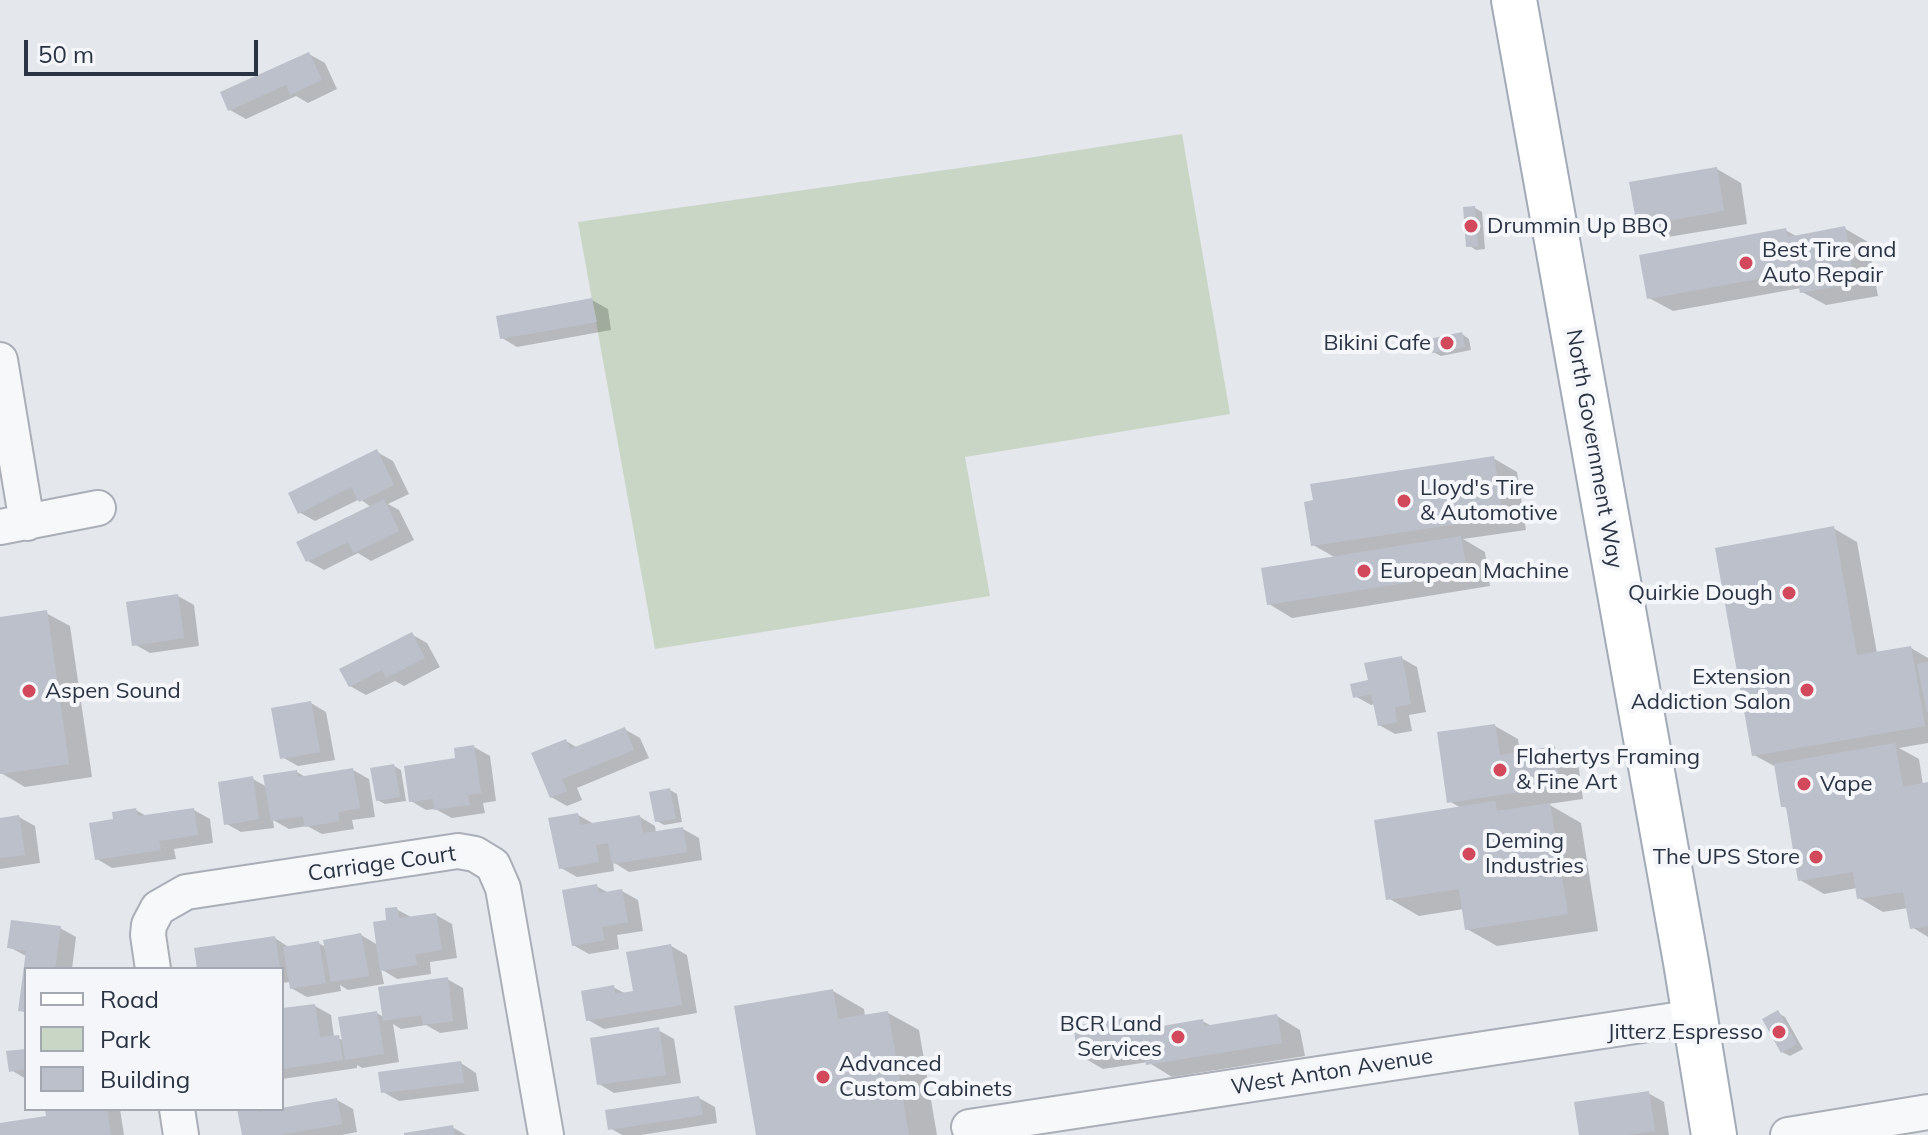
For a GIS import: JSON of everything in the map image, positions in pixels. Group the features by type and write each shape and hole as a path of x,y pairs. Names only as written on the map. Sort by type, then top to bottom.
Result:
{"main road":[{"name":"North Government Way","path":"1514,0 1714,1135"}],"street":[{"path":"0,360 13,525 98,508"},
{"name":"Carriage Court","path":"153,967 149,925 158,908 186,892 458,851 475,854 493,865 503,888 546,1135"},
{"name":"West Anton Avenue","path":"969,1127 1695,1017"},
{"path":"177,1111 181,1135"},
{"path":"1788,1135 1928,1112"}],"green space":[{"path":"1182,134 1230,414 965,457 990,596 655,649 578,222"}],"building":[{"path":"309,52 322,80 290,95 286,85 228,111 220,92"},
{"path":"1717,167 1724,211 1637,226 1629,182"},
{"name":"Drummin Up BBQ","path":"1475,206 1478,246 1466,247 1463,207"},
{"name":"Best Tire and Auto Repair","path":"1845,226 1855,283 1800,293 1796,272 1647,299 1639,255 1786,228 1788,237"},
{"path":"592,298 597,322 500,339 496,316"},
{"name":"Bikini Cafe","path":"1462,332 1465,347 1432,353 1429,339"},
{"path":"377,449 394,485 359,502 351,487 298,514 288,493"},
{"name":"Lloyd's Tire & Automotive","path":"1494,456 1503,517 1311,546 1304,502 1313,500 1310,484"},
{"path":"384,499 399,531 354,553 348,542 306,562 296,542"},
{"path":"1834,526 1857,655 1911,646 1925,726 1752,756 1715,548"},
{"name":"European Machine","path":"1461,536 1467,573 1267,605 1261,568"},
{"path":"178,594 184,638 132,646 126,602"},
{"name":"Aspen Sound","path":"47,610 69,764 0,774 0,617"},
{"path":"412,632 425,658 386,678 382,670 349,687 339,669"},
{"path":"1402,656 1411,704 1395,707 1397,722 1378,726 1371,694 1353,698 1350,684 1368,680 1364,663"},
{"path":"1928,662 1928,712 1927,712 1917,664"},
{"path":"311,701 320,752 280,759 271,708"},
{"name":"Flahertys Framing & Fine Art","path":"1495,724 1500,755 1555,746 1560,786 1447,803 1437,732"},
{"path":"625,727 634,750 562,779 567,791 550,798 531,753 566,739 570,749"},
{"path":"1895,743 1903,787 1928,782 1928,926 1910,929 1903,892 1857,899 1853,872 1798,881 1786,807 1781,807 1774,764"},
{"path":"474,745 481,793 468,795 470,805 434,810 433,799 409,802 404,766 455,758 454,748"},
{"path":"394,764 400,797 376,801 370,768"},
{"path":"353,768 360,808 338,812 339,821 305,827 303,816 271,821 263,775 297,770 298,777"},
{"path":"253,776 259,819 224,825 218,782"},
{"path":"670,788 676,819 655,822 649,792"},
{"name":"Deming Industries","path":"1495,801 1497,811 1550,803 1568,914 1465,930 1459,889 1386,900 1374,820"},
{"path":"136,808 138,816 194,808 198,835 159,841 161,850 95,860 89,823 113,819 112,812"},
{"path":"578,813 580,825 640,815 643,833 683,827 687,852 612,864 608,843 596,845 599,862 559,869 548,818"},
{"path":"19,815 25,855 0,858 0,818"},
{"path":"597,884 599,893 622,889 628,922 602,927 605,940 572,946 562,890"},
{"path":"397,907 399,918 436,913 442,950 415,954 417,965 380,971 373,922 386,920 385,908"},
{"path":"11,920 61,926 55,967 24,967 24,1012 18,1011 26,951 7,948"},
{"path":"361,933 369,976 331,982 323,940"},
{"path":"275,936 280,967 197,967 194,948"},
{"path":"319,941 326,983 290,989 283,947"},
{"path":"671,944 682,1005 586,1021 581,991 614,985 615,994 633,991 626,952"},
{"path":"448,977 453,1021 423,1025 421,1015 383,1021 378,987"},
{"name":"Advanced Custom Cabinets","path":"833,989 838,1019 888,1011 909,1135 756,1135 734,1006"},
{"path":"315,1004 320,1037 339,1035 343,1060 284,1069 284,1008"},
{"name":"Jitterz Espresso","path":"1778,1010 1797,1044 1781,1053 1762,1019"},
{"path":"377,1011 384,1054 345,1060 338,1017"},
{"name":"BCR Land Services","path":"1277,1014 1282,1043 1146,1065 1143,1046 1078,1056 1073,1026 1131,1017 1133,1031 1203,1019 1204,1026"},
{"path":"659,1027 666,1075 597,1085 590,1038"},
{"path":"24,1049 24,1069 9,1072 6,1051"},
{"path":"461,1061 464,1083 381,1093 378,1072"},
{"path":"1649,1091 1655,1131 1626,1135 1579,1135 1574,1102"},
{"path":"699,1096 703,1115 608,1130 605,1110"},
{"path":"337,1098 342,1124 280,1135 242,1135 237,1111 284,1111 284,1108"},
{"path":"45,1111 107,1111 111,1135 0,1135 0,1123 46,1116"},
{"path":"453,1125 455,1135 404,1135 404,1133"}],"place":[{"name":"Drummin Up BBQ","path":"1471,226"},
{"name":"Best Tire and Auto Repair","path":"1746,263"},
{"name":"Bikini Cafe","path":"1447,343"},
{"name":"Lloyd's Tire & Automotive","path":"1404,501"},
{"name":"European Machine","path":"1364,571"},
{"name":"Quirkie Dough","path":"1789,593"},
{"name":"Extension Addiction Salon","path":"1807,690"},
{"name":"Aspen Sound","path":"29,691"},
{"name":"Flahertys Framing & Fine Art","path":"1500,770"},
{"name":"Vape","path":"1804,784"},
{"name":"Deming Industries","path":"1469,854"},
{"name":"The UPS Store","path":"1816,857"},
{"name":"Jitterz Espresso","path":"1779,1032"},
{"name":"BCR Land Services","path":"1178,1037"},
{"name":"Advanced Custom Cabinets","path":"823,1077"}]}
